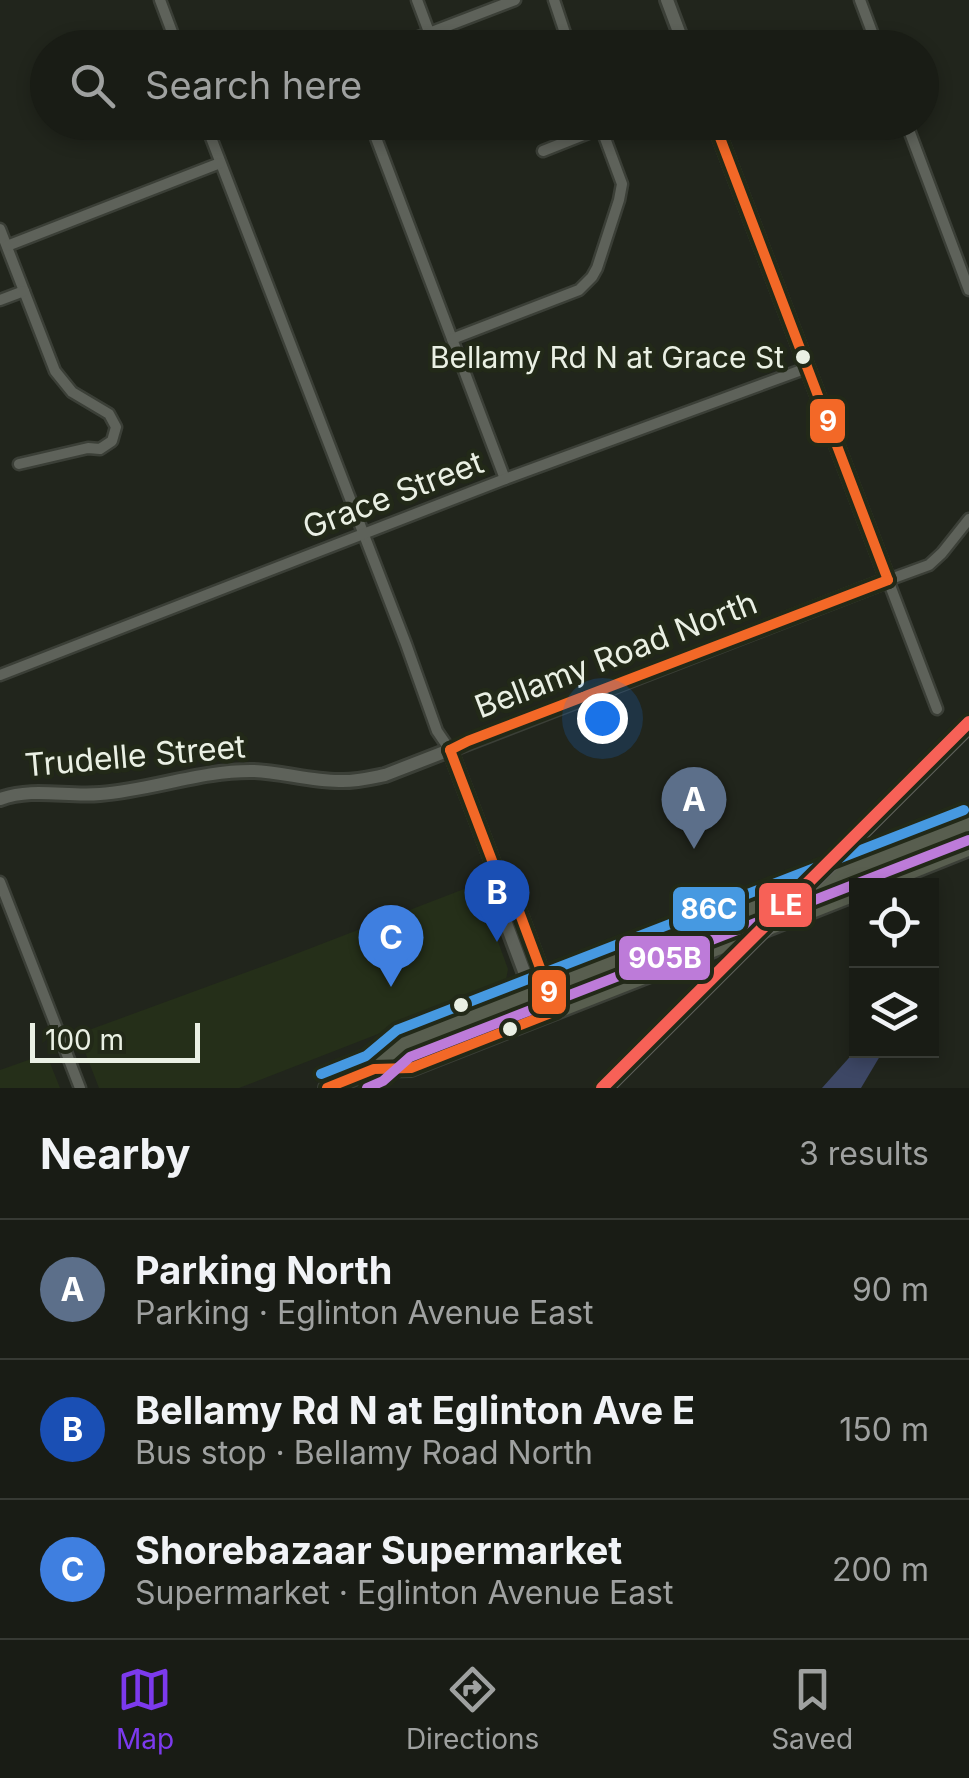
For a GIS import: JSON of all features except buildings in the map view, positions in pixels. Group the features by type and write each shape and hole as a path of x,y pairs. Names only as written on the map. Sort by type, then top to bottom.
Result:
{"main road":[{"path":"374,1070 402,1044 969,824"},
{"path":"894,878 969,848"},
{"path":"327,1088 374,1070 412,1068 849,895"}],"street":[{"path":"160,0 171,30"},
{"path":"417,0 428,30"},
{"path":"434,30 515,0"},
{"path":"554,0 564,30"},
{"path":"667,0 678,30"},
{"path":"860,0 871,30"},
{"path":"212,140 437,731 450,750"},
{"path":"377,140 505,479"},
{"path":"542,151 568,140"},
{"path":"452,339 580,290 592,277 622,184 605,140"},
{"path":"721,140 937,709"},
{"path":"913,140 969,290"},
{"path":"7,246 220,163"},
{"path":"0,228 60,379 80,398 106,412 116,427 112,441 102,448 19,464"},
{"path":"0,300 24,290"},
{"name":"Grace Street","path":"0,675 505,479 807,368"},
{"path":"888,580 929,566 969,519"},
{"name":"Bellamy Road North","path":"549,1014 516,906 504,892 450,750 888,580"},
{"name":"Trudelle Street","path":"0,799 40,792 101,794 218,773 254,772 337,782 358,780 385,775 450,750"},
{"path":"0,882 80,1088"}],"shaded area":[{"path":"477,884 508,969 506,980 499,987 239,1088 99,1088 78,1034"},
{"path":"34,1058 48,1058 60,1088 0,1088 0,1070"},
{"path":"849,1058 879,1058 861,1088 822,1088"}],"railway":[{"path":"612,1088 969,732"}],"transit line":[{"name":"9","path":"721,140 888,580"},
{"name":"9","path":"450,750 888,580"},
{"name":"LE","path":"602,1088 969,722"},
{"name":"9","path":"327,1088 374,1069 411,1068 556,1011 517,906 504,892 450,750"},
{"name":"86C","path":"321,1074 366,1056 397,1030 964,810"},
{"name":"905B","path":"367,1088 383,1081 410,1057 969,840"}],"place":[{"name":"Bellamy Rd N at Grace St","path":"803,357"},
{"name":"Parking North","path":"694,849"},
{"name":"Bellamy Rd N at Eglinton Ave E","path":"497,942"},
{"name":"Shorebazaar Supermarket","path":"391,987"}]}
